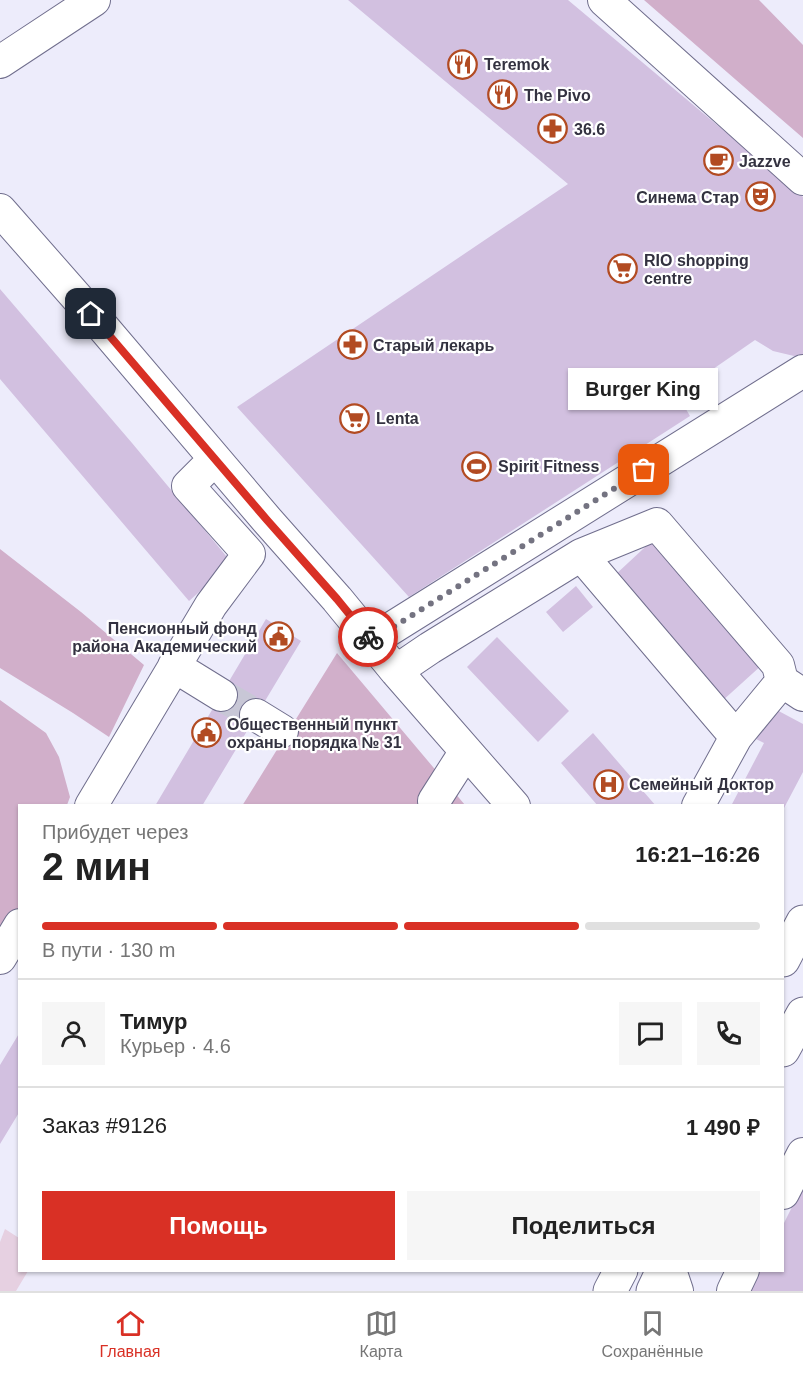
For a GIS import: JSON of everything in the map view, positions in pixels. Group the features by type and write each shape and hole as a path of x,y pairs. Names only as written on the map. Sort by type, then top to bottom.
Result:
{"main road":[{"path":"784,958 803,922"},
{"path":"784,1048 803,1014"},
{"path":"610,1291 620,1272"},
{"path":"653,1291 662,1272"}],"street":[{"path":"0,62 94,0"},
{"path":"603,0 803,179"},
{"path":"0,210 512,804"},
{"path":"371,641 803,371"},
{"path":"92,804 211,605 249,554 188,486 215,459"},
{"path":"396,671 581,555 657,524 778,665 793,688 736,737 699,804"},
{"path":"581,555 736,737"},
{"path":"174,666 221,694"},
{"path":"435,804 434,801 466,751"},
{"path":"0,958 18,928"},
{"path":"784,1191 803,1154"},
{"path":"671,1272 676,1291"},
{"path":"733,1291 742,1272"}],"shaded area":[{"path":"644,0 759,0 803,45 803,138"},
{"path":"0,549 144,665 109,737 0,668"},
{"path":"337,653 464,804 243,804"},
{"path":"0,700 46,733 59,757 70,797 67,804 18,804 18,910 0,931"},
{"path":"5,1229 18,1237 18,1272 27,1272 16,1291 0,1291 0,1242"}],"building":[{"name":"RIO shopping centre","path":"348,0 568,0 803,197 803,355 794,356 773,351 755,340 677,394 690,416 409,597 237,407 568,184"},
{"path":"0,289 232,563 189,601 0,379"},
{"path":"657,536 763,664 721,702 614,576"},
{"path":"576,586 593,607 563,632 546,612"},
{"path":"266,619 301,641 203,804 156,804"},
{"path":"497,637 569,711 538,742 467,667"},
{"path":"773,708 803,724 803,772 784,808 784,804 732,804 764,743 756,739"},
{"name":"Семейный Доктор","path":"593,733 654,804 596,804 561,763"},
{"path":"18,1035 18,1114 0,1144 0,1065"},
{"path":"803,1185 803,1291 750,1291 760,1272 784,1272 784,1223"}],"tunnel":[{"path":"221,695 256,715"}],"way so far":[{"path":"368,637 371,641 644,470"}],"place":[{"name":"Teremok","path":"463,64"},
{"name":"The Pivo","path":"503,95"},
{"name":"36.6","path":"553,129"},
{"name":"Jazzve","path":"718,161"},
{"name":"Синема Стар","path":"760,197"},
{"name":"RIO shopping centre","path":"623,269"},
{"name":"Старый лекарь","path":"352,345"},
{"name":"Lenta","path":"355,418"},
{"name":"Spirit Fitness","path":"477,466"},
{"name":"Burger King","path":"644,470"},
{"name":"Пенсионный фонд района Академический","path":"278,637"},
{"name":"Общественный пункт охраны порядка № 31","path":"206,733"},
{"name":"Семейный Доктор","path":"608,784"}],"route":[{"path":"91,314 368,637"}]}
